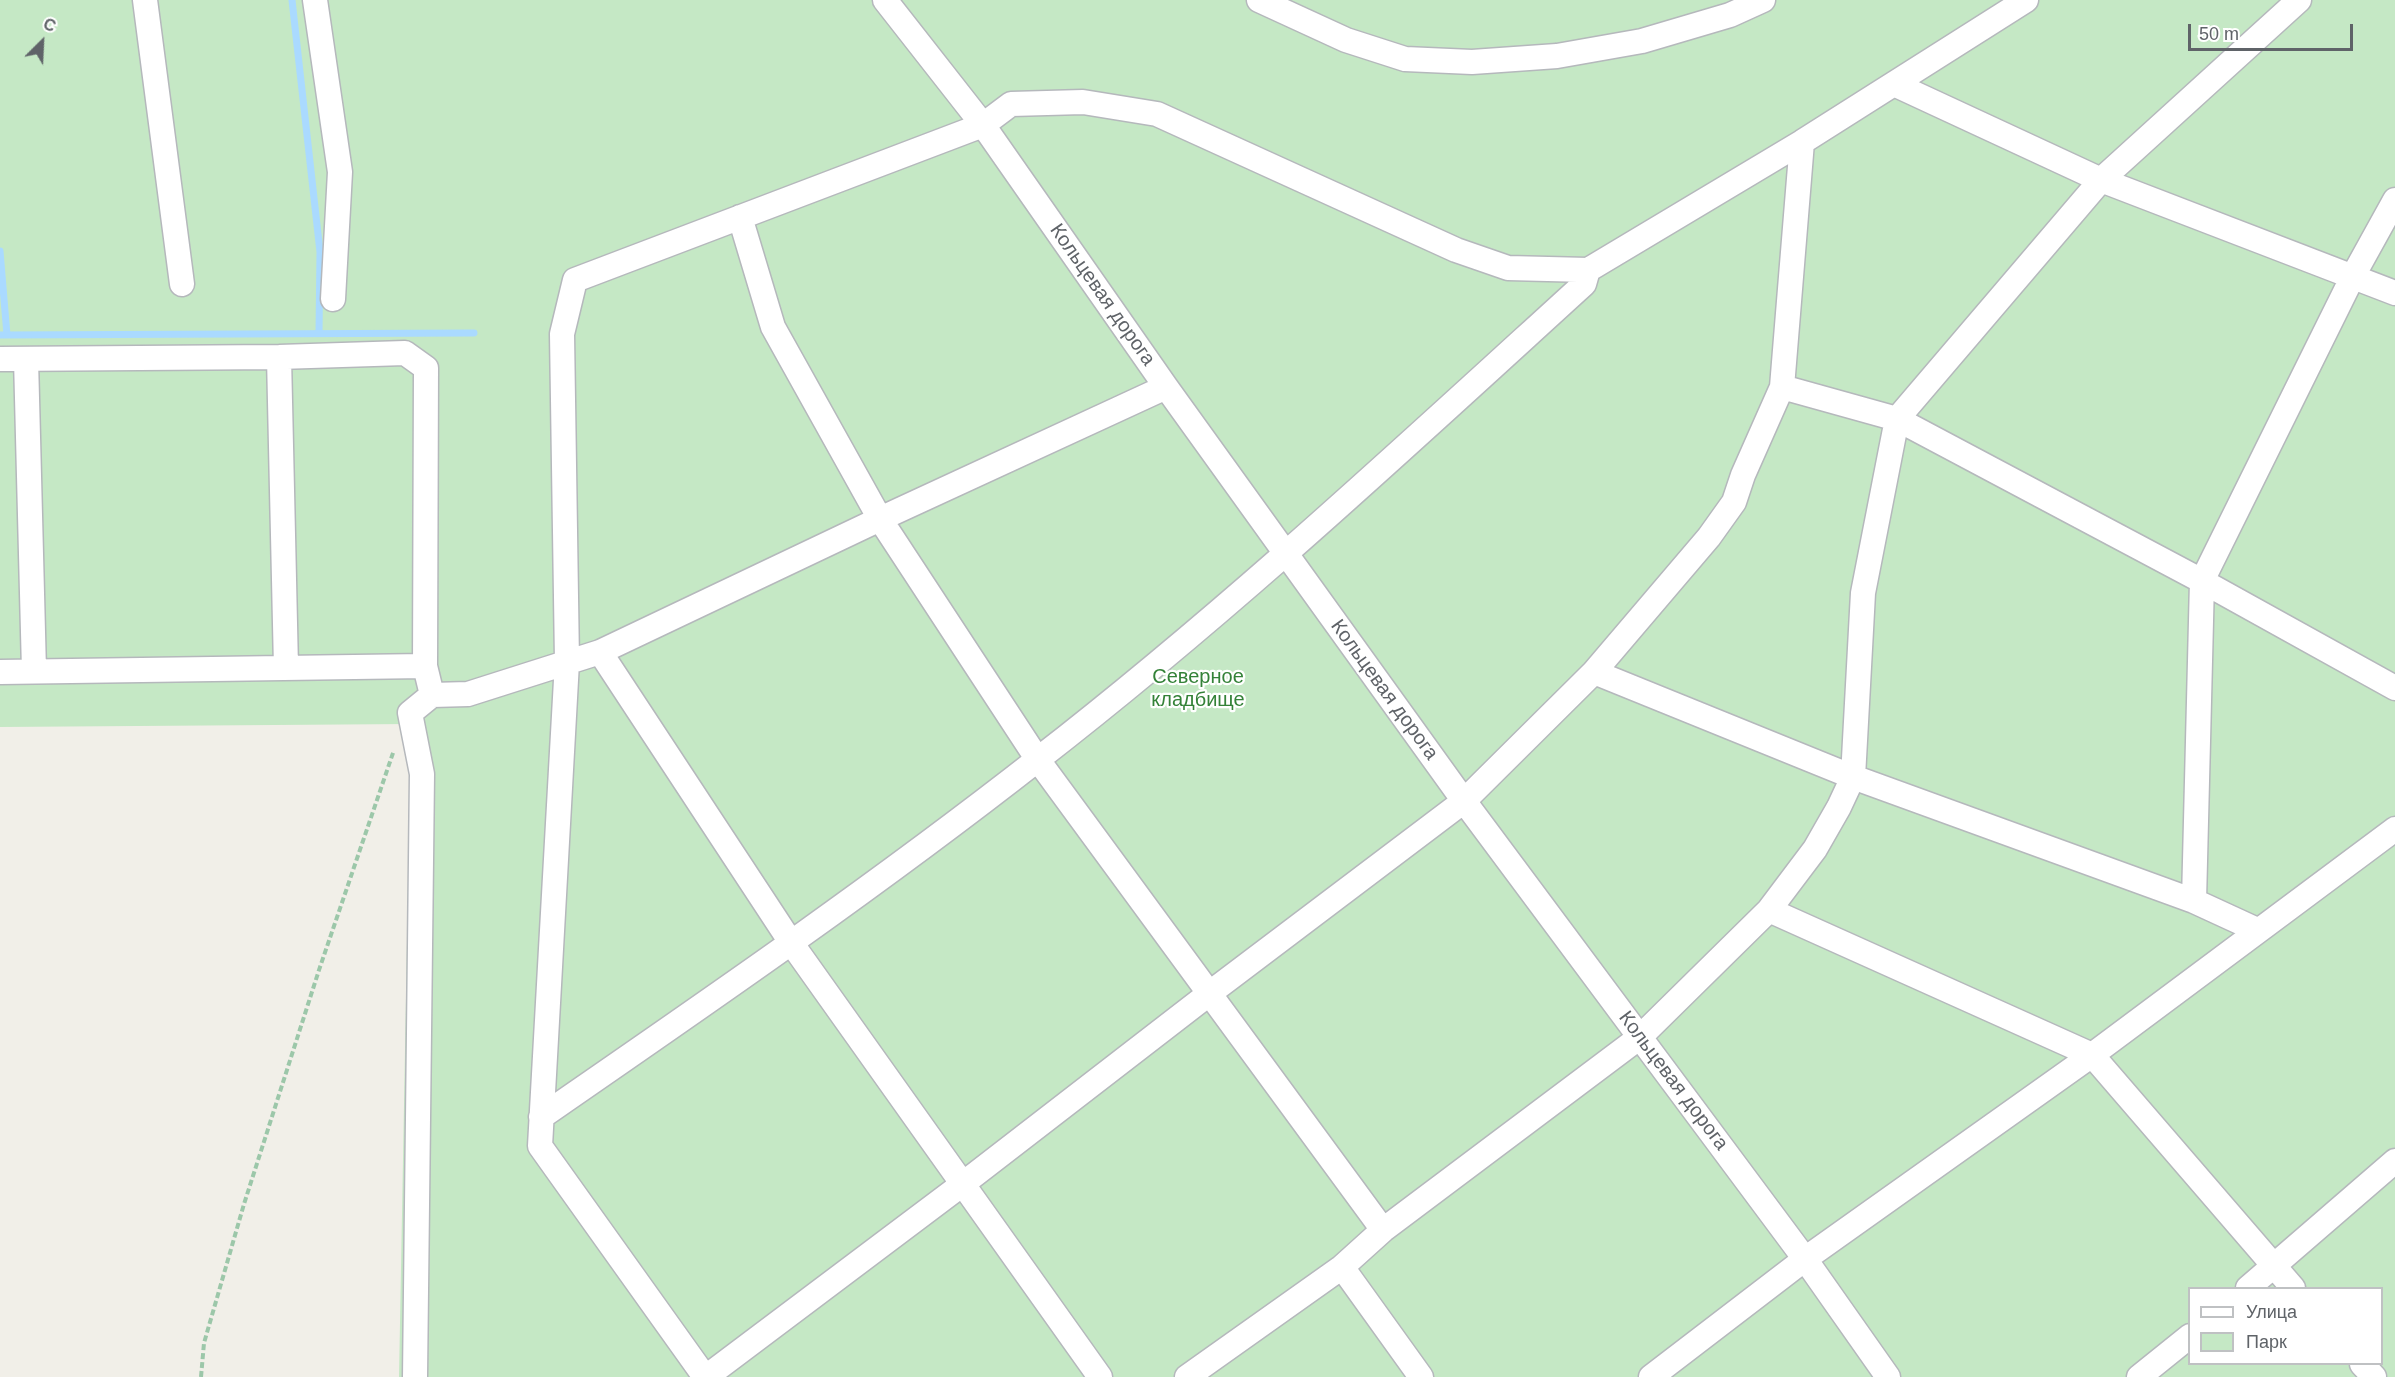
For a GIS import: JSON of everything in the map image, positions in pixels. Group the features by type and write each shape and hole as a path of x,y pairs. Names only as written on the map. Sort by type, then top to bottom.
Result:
{"lane":[{"path":"145,0 182,284"},
{"path":"315,0 340,172 333,299"},
{"name":"Кольцевая дорога","path":"885,0 983,125 1166,387 1464,801 1805,1259 1888,1377"},
{"path":"1261,0 1346,40 1405,59 1472,62 1557,56 1642,41 1730,15 1763,0"},
{"path":"1802,142 1782,387 1743,475 1734,502 1709,537 1594,672 1464,801 964,1183 705,1377 540,1146 567,662 562,334 575,280 983,125 1011,104 1083,102 1157,114 1456,250 1508,268 1588,270 1802,142 2025,0"},
{"path":"1186,1377 1342,1267 1383,1230 1640,1037 1769,910 1815,849 1853,777 1863,593 1897,418 2101,180 2299,0"},
{"path":"1894,84 2101,180 2395,293"},
{"path":"2194,901 2202,581 2353,276 2395,200"},
{"path":"740,217 772,327 880,519 1038,759 1383,1230"},
{"path":"541,1117 792,944 1038,759 1287,555 1584,284 1588,270"},
{"path":"0,359 279,357 405,353 426,368 425,666 432,695"},
{"path":"279,357 286,668"},
{"path":"26,359 34,671"},
{"path":"415,1377 422,774 410,713 432,695 468,694 600,652 1166,387"},
{"path":"1782,387 1897,418 2202,581 2395,688"},
{"path":"600,652 792,944 1100,1377"},
{"path":"0,672 425,666"},
{"path":"1594,672 1853,777 2194,901 2257,930"},
{"path":"1651,1377 1805,1259 2092,1055 2395,829"},
{"path":"1769,910 2092,1055 2292,1287"},
{"path":"2249,1287 2395,1161"},
{"path":"1342,1267 1421,1377"},
{"path":"2139,1377 2188,1338"},
{"path":"2363,1365 2374,1377"}],"path":[{"path":"201,1377 204,1344 247,1193 326,948 393,752 410,713"}],"green space":[{"name":"Северное кладбище","path":"0,0 2395,0 2395,1377 399,1377 411,724 0,727"}],"waterway":[{"path":"292,0 320,252 319,333"},
{"path":"0,251 7,335"},
{"path":"0,335 474,333"}]}
